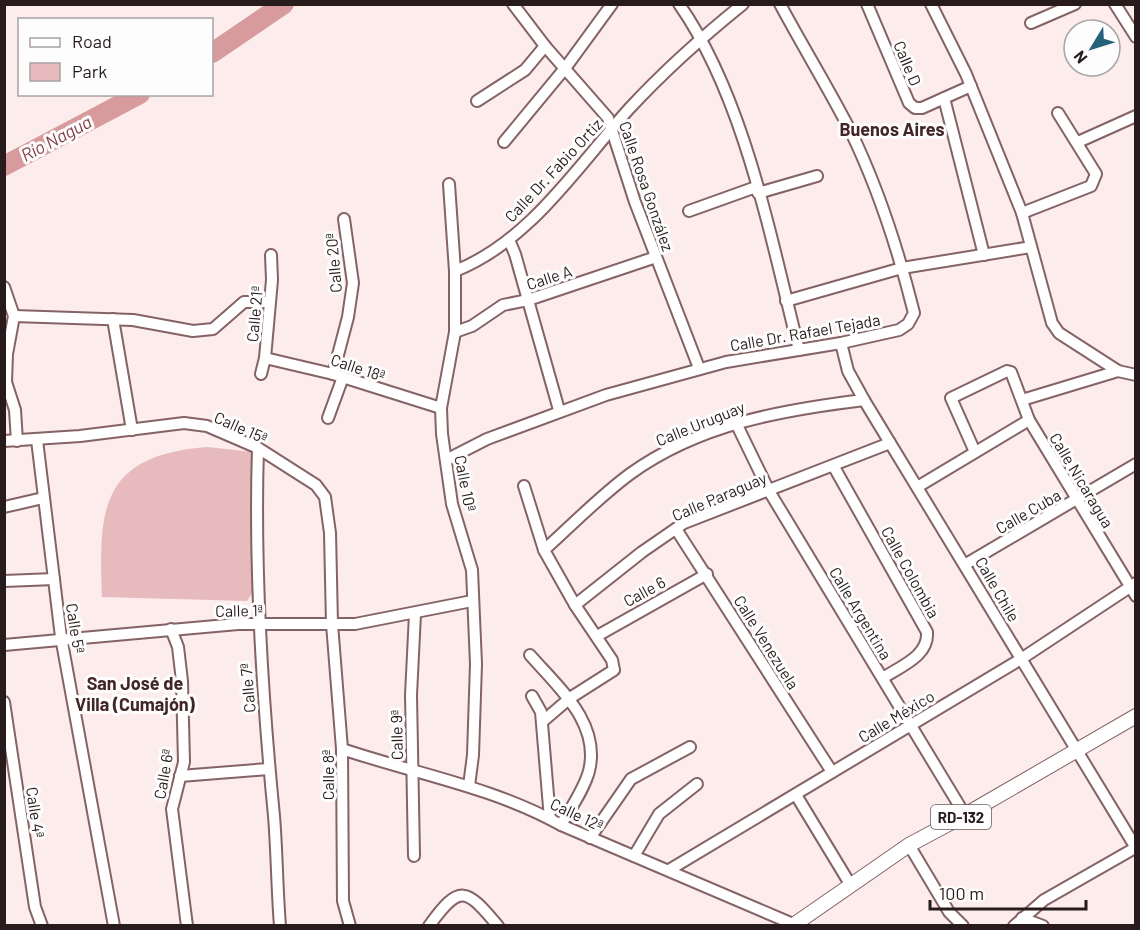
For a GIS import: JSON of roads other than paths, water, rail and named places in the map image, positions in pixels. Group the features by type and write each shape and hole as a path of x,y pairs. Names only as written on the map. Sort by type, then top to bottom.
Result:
{"main road":[{"name":"RD-132","path":"793,925 909,845 1136,716"}],"street":[{"name":"Calle Rosa González","path":"513,4 545,46 566,67 608,118 635,202 699,368"},
{"path":"504,142 566,67 612,4"},
{"path":"679,4 701,38 743,142 799,350"},
{"name":"Calle Dr. Fabio Ortiz","path":"455,271 472,264 509,240 578,170 655,82 701,38 743,4"},
{"name":"Calle Dr. Rafael Tejada","path":"446,460 487,439 559,410 699,368 841,344 899,330 908,324 914,313 902,268 852,134 780,4"},
{"name":"Calle D","path":"867,4 909,103 915,108 922,108 970,86"},
{"path":"931,4 970,86 1022,213 1052,323 1059,333 1118,371 1136,375"},
{"path":"1031,23 1075,4"},
{"path":"1115,4 1136,37"},
{"path":"477,101 525,70 545,46"},
{"path":"944,98 984,255"},
{"path":"1022,213 1091,186 1096,174 1058,112"},
{"path":"1078,142 1135,117"},
{"path":"688,211 757,190 817,176"},
{"name":"Calle 10ª","path":"449,184 455,271 455,332 441,408 452,504 471,570 476,664 473,755 469,786"},
{"name":"Calle 20ª","path":"328,418 338,376 353,283 344,219"},
{"path":"509,240 515,254 559,410"},
{"path":"786,302 902,268 1031,247"},
{"name":"Calle 21ª","path":"261,374 265,358 271,255"},
{"name":"Calle A","path":"455,332 472,326 503,305 528,300 656,256"},
{"path":"4,287 14,316 7,354 6,382 15,411 17,441"},
{"path":"14,316 133,320 193,331 213,329 244,302 269,302"},
{"path":"113,319 132,429"},
{"name":"Calle Chile","path":"841,344 848,370 864,400 919,486 1075,751 1135,848"},
{"name":"Calle 18ª","path":"265,358 338,376 441,408"},
{"name":"Calle Nicaragua","path":"975,452 951,398 1007,371 1012,374 1029,420 1076,500 1134,589"},
{"path":"1022,400 1118,371"},
{"name":"Calle Uruguay","path":"544,550 630,474 673,447 736,423 796,408 864,400"},
{"path":"919,486 1029,420"},
{"name":"Calle 15ª","path":"4,441 37,440 184,423 207,426 258,448 316,485 325,497 330,533 332,624"},
{"name":"Calle Argentina","path":"736,423 769,491 965,815"},
{"name":"Calle 5ª","path":"37,440 62,638 114,926"},
{"name":"Calle Paraguay","path":"575,605 642,552 676,529 890,443"},
{"name":"Calle 7ª","path":"258,448 256,513 259,625 280,926"},
{"name":"Calle Cuba","path":"966,564 1136,464"},
{"name":"Calle Colombia","path":"834,467 927,632 928,643 923,651 883,678"},
{"path":"524,486 544,550 575,605 612,660 614,670 570,699 542,722"},
{"path":"4,507 43,498"},
{"name":"Calle Venezuela","path":"676,529 832,772"},
{"name":"Calle 6","path":"597,636 707,574"},
{"path":"4,581 54,579"},
{"name":"Calle México","path":"669,870 1134,589"},
{"name":"Calle 1ª","path":"4,645 171,629 355,624 472,602"},
{"name":"Calle 9ª","path":"414,856 411,695 415,614"},
{"name":"Calle 8ª","path":"332,624 342,749 343,901 350,926"},
{"name":"Calle 6ª","path":"171,629 178,647 182,681 184,762 172,809 187,926"},
{"path":"530,655 570,699 583,721 591,749 589,772 561,825"},
{"path":"531,696 541,712 550,819"},
{"name":"Calle 4ª","path":"4,702 35,906 42,926"},
{"path":"590,838 632,778 690,747"},
{"name":"Calle 12ª","path":"342,749 469,786 793,925"},
{"path":"180,776 268,769"},
{"path":"634,856 659,814 696,784"},
{"path":"796,795 850,884"},
{"path":"909,845 949,912 963,926"},
{"path":"1018,922 1044,900 1135,848"},
{"path":"429,926 448,902 455,896 465,894 476,899 498,926"},
{"path":"1018,922 1043,926"}],"waterway":[{"name":"Río Nagua","path":"213,52 284,4"},
{"name":"Río Nagua","path":"4,166 136,96"}],"district":[{"name":"Buenos Aires","path":"892,129"},
{"name":"San José de Villa (Cumajón)","path":"135,693"}]}
